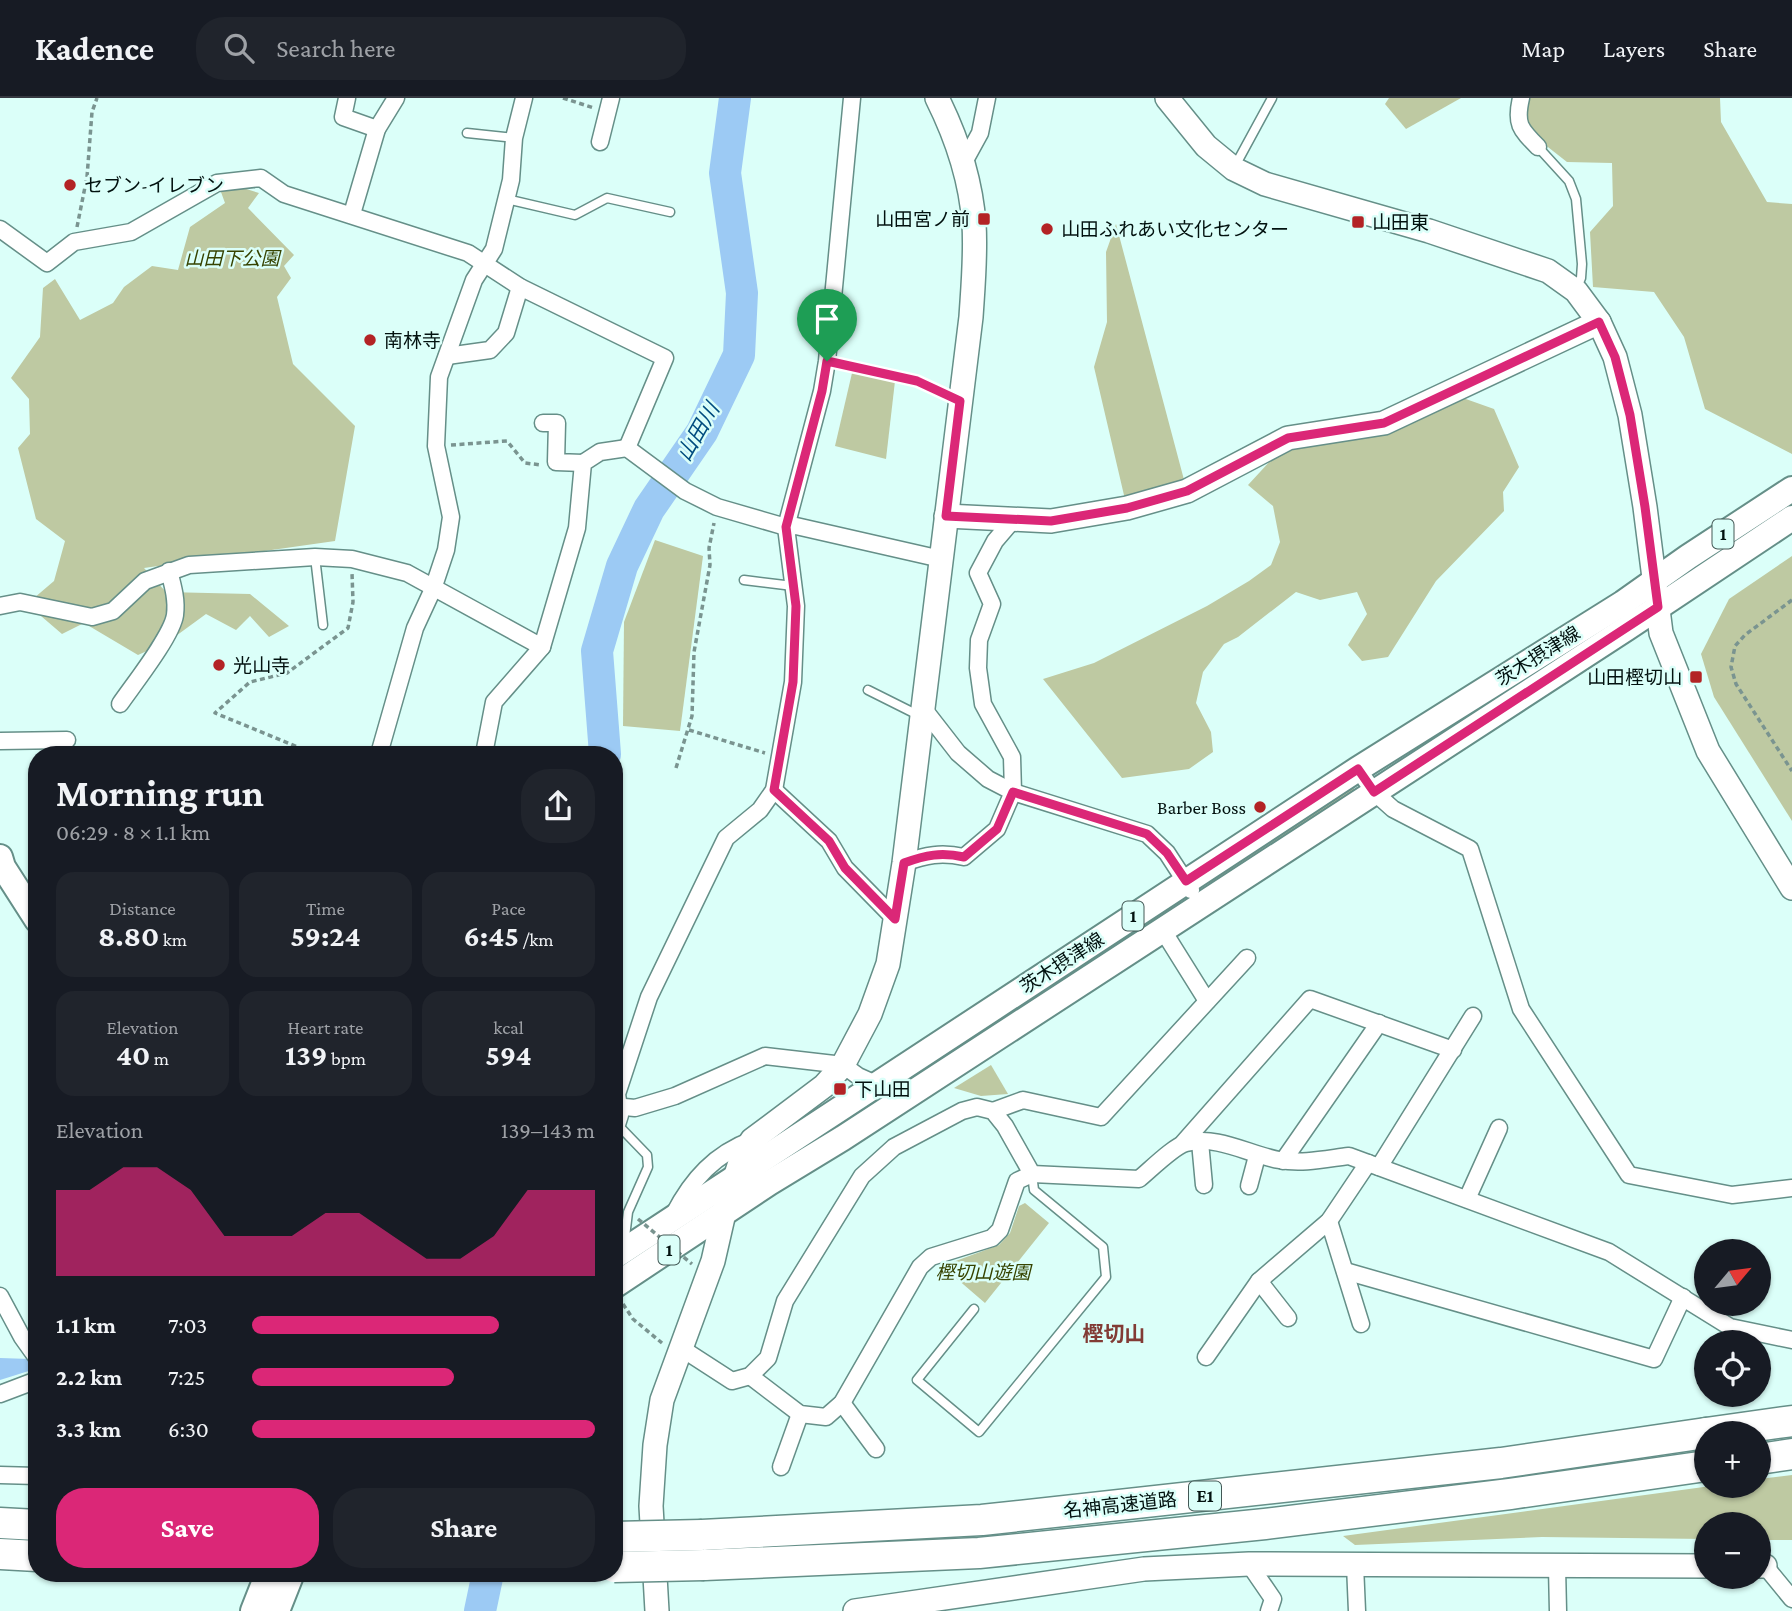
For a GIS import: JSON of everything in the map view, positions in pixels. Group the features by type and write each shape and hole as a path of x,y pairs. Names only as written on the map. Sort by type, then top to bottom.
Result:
{"highway":[{"name":"名神高速道路","path":"1771,1424 1792,1421"},
{"name":"名神高速道路","path":"623,1537 982,1520 1501,1464 1694,1435"},
{"path":"1771,1457 1792,1454"},
{"name":"名神高速道路","path":"623,1567 979,1553 1265,1524 1510,1494 1694,1468"},
{"path":"0,1523 28,1525"},
{"path":"0,1554 28,1556"}],"main road":[{"name":"茨木摂津線","path":"623,1245 734,1179 1358,769 1623,603 1792,489"},
{"name":"茨木摂津線","path":"623,1289 724,1213 1792,518"},
{"path":"1,865 28,906"},
{"path":"253,1611 264,1582"},
{"path":"277,1611 288,1582"}],"street":[{"path":"347,98 343,117 377,128"},
{"path":"352,214 377,128 396,98"},
{"path":"381,746 415,628 433,589 446,550 451,517 436,446 439,377 474,280 495,249 511,180 514,138 524,98"},
{"path":"623,1076 649,997 726,838 760,810 774,790 793,682 796,606 786,527 822,391 827,361 852,98"},
{"path":"671,1219 685,1192 716,1159 730,1149 752,1140 824,1086 843,1065 870,1014 888,964 904,863 971,317 974,267 974,222 963,164 937,98"},
{"path":"963,164 980,133 987,98"},
{"path":"1167,98 1206,146 1234,169 1265,184 1429,231 1548,271 1576,291 1599,322 1615,357 1630,415 1661,633 1707,751 1792,888"},
{"path":"1521,98 1517,116 1524,133 1538,147"},
{"path":"600,142 610,105"},
{"path":"0,229 47,263 74,242 131,232 217,183 261,178 284,194 468,253 520,287 665,358 627,448"},
{"path":"447,356 490,350 506,333 520,287"},
{"path":"946,516 1051,521 1127,508 1187,491 1288,438 1384,423 1599,322"},
{"path":"543,423 557,423 556,462 583,463 600,452 627,448 685,491 717,507 786,527 796,526 940,559"},
{"path":"486,746 494,702 542,647 577,528 583,463"},
{"path":"904,863 926,855 945,853 964,857 997,829 1013,792 1012,757 982,704 978,668 979,640 992,604 978,573 995,541 1013,520"},
{"path":"0,606 20,602 92,617 113,611 145,582 189,565 316,557 352,559 407,573 542,647"},
{"path":"120,704 175,618 176,597 169,572"},
{"path":"922,712 958,753 988,779 1013,792 1147,834 1167,853 1200,904"},
{"path":"0,741 67,740"},
{"path":"1358,769 1374,792 1393,809 1470,849 1521,1009 1629,1175 1732,1195 1792,1188"},
{"path":"774,790 829,841 845,868 895,919"},
{"path":"1162,929 1207,1001"},
{"path":"676,1349 732,1381 750,1376 768,1358 785,1301 862,1176 894,1147 962,1111 977,1107 993,1111 1023,1100 1101,1117 1247,958"},
{"path":"750,1376 800,1414 826,1417 842,1403 920,1267 931,1257 992,1238 1000,1230 1017,1181 1032,1174 1139,1179 1192,1142 1310,999 1453,1050"},
{"path":"1206,1357 1259,1282 1329,1221 1374,1165 1453,1050 1473,1016"},
{"path":"1283,1161 1379,1023"},
{"path":"623,1107 635,1108 675,1096 765,1056 843,1065 858,1076 878,1085"},
{"path":"993,1111 1005,1126 1032,1174"},
{"path":"1467,1199 1499,1128"},
{"path":"657,1611 651,1507 655,1445 662,1400 676,1349 713,1261 734,1179 742,1156 752,1140"},
{"path":"1192,1142 1217,1140 1257,1156 1303,1163 1349,1156 1609,1252 1730,1326 1792,1340"},
{"path":"1192,1142 1204,1185"},
{"path":"1249,1186 1257,1156"},
{"path":"1329,1221 1361,1324"},
{"path":"1345,1271 1654,1359 1683,1297"},
{"path":"1259,1282 1288,1318"},
{"path":"0,1296 28,1346"},
{"path":"0,1395 28,1384"},
{"path":"842,1403 876,1449"},
{"path":"781,1467 800,1414"},
{"path":"0,1475 28,1476"},
{"path":"1249,1564 1273,1599 1269,1611"},
{"path":"855,1611 1144,1569 1249,1564 1694,1566"},
{"path":"1355,1565 1357,1611"},
{"path":"1557,1567 1558,1611"},
{"path":"1771,1576 1792,1599"}],"lane":[{"path":"1234,169 1272,98"},
{"path":"467,133 514,138"},
{"path":"1538,147 1569,181 1576,199 1583,264 1576,291"},
{"path":"506,199 575,215 607,198 670,212"},
{"path":"316,557 323,625"},
{"path":"744,580 793,586"},
{"path":"868,690 922,712"},
{"path":"623,1135 647,1155 648,1167 628,1212 623,1234"},
{"path":"974,1309 916,1380 979,1432 1106,1277 1103,1247 1034,1190 1032,1174"}],"path":[{"path":"74,242 87,177 92,112 97,98"},
{"path":"563,98 610,105"},
{"path":"827,361 917,381 960,401"},
{"path":"436,446 507,441 525,463 550,466 556,462"},
{"path":"676,768 692,716 694,652 710,565 709,548 717,507"},
{"path":"295,746 215,713 250,682 287,673 348,628 353,602 352,559"},
{"path":"1792,600 1745,635 1735,646 1731,667 1736,684 1792,771"},
{"path":"688,730 781,757"},
{"path":"638,1219 692,1264"},
{"path":"623,1303 633,1319 676,1349"}],"green space":[{"path":"1389,98 1461,98 1406,129 1385,104"},
{"path":"1512,98 1720,98 1721,122 1767,202 1792,204 1792,454 1705,409 1684,337 1654,292 1593,287 1590,232 1613,206 1612,163 1567,162 1516,122"},
{"name":"山田下公園","path":"230,184 259,193 248,208 294,255 284,266 291,278 277,297 293,364 355,426 335,541 144,568 166,592 250,594 289,626 269,637 250,616 236,630 206,614 169,641 138,655 84,623 62,634 27,604 54,581 65,541 36,519 18,448 30,434 29,399 11,378 40,337 43,288 55,279 80,320 113,303 124,287 152,266 178,270 190,227 225,203 221,192"},
{"path":"1116,224 1187,491 1127,508 1094,367 1107,322 1106,252"},
{"path":"852,373 895,381 886,459 835,446"},
{"path":"1463,398 1494,409 1519,467 1503,492 1504,511 1436,581 1388,657 1362,661 1348,645 1367,614 1357,592 1320,600 1296,592 1238,637 1224,644 1203,672 1196,703 1211,732 1213,752 1189,769 1122,778 1043,679 1094,663 1207,606 1271,565 1280,542 1273,506 1248,485 1284,446"},
{"path":"655,540 703,556 680,731 623,726 624,622"},
{"path":"1792,556 1792,821 1714,697 1701,654 1729,599"},
{"path":"1352,786 1355,791 1210,885 1210,880"},
{"path":"1178,901 1182,904 777,1168 775,1163"},
{"path":"991,1065 1008,1094 981,1096 954,1088"},
{"name":"樫切山遊園","path":"1025,1203 1049,1223 985,1303 942,1266 999,1245 1010,1233 1019,1206"},
{"path":"1792,1475 1792,1540 1771,1540 1771,1512 1694,1512 1694,1539 1542,1537 1355,1545 1343,1536 1694,1488 1694,1498 1771,1498 1771,1478"}],"water":[{"path":"0,1358 28,1359 28,1371 0,1380"}],"waterway":[{"name":"山田川","path":"604,746 597,651 622,566 649,509 702,432 739,355 742,293 725,173 735,98"},
{"name":"山田川","path":"480,1611 486,1582"}],"place":[{"name":"セブン-イレブン","path":"70,185"},
{"name":"山田宮ノ前","path":"984,219"},
{"name":"山田東","path":"1358,222"},
{"name":"山田ふれあい文化センター","path":"1047,229"},
{"name":"南林寺","path":"370,340"},
{"name":"光山寺","path":"219,665"},
{"name":"山田樫切山","path":"1696,677"},
{"name":"Barber Boss","path":"1260,807"},
{"name":"下山田","path":"840,1089"}],"district":[{"name":"樫切山","path":"1114,1334"}],"route":[{"path":"1599,322 1615,357 1630,415 1658,607 1374,792 1358,769 1186,881 1167,853 1147,834 1013,792 997,829 964,857 945,853 926,855 904,863 895,919 845,868 829,841 774,790 793,682 796,606 786,527 822,391 827,361 917,381 960,401 946,516 1051,521 1127,508 1187,491 1288,438 1384,423 1599,322"}]}
